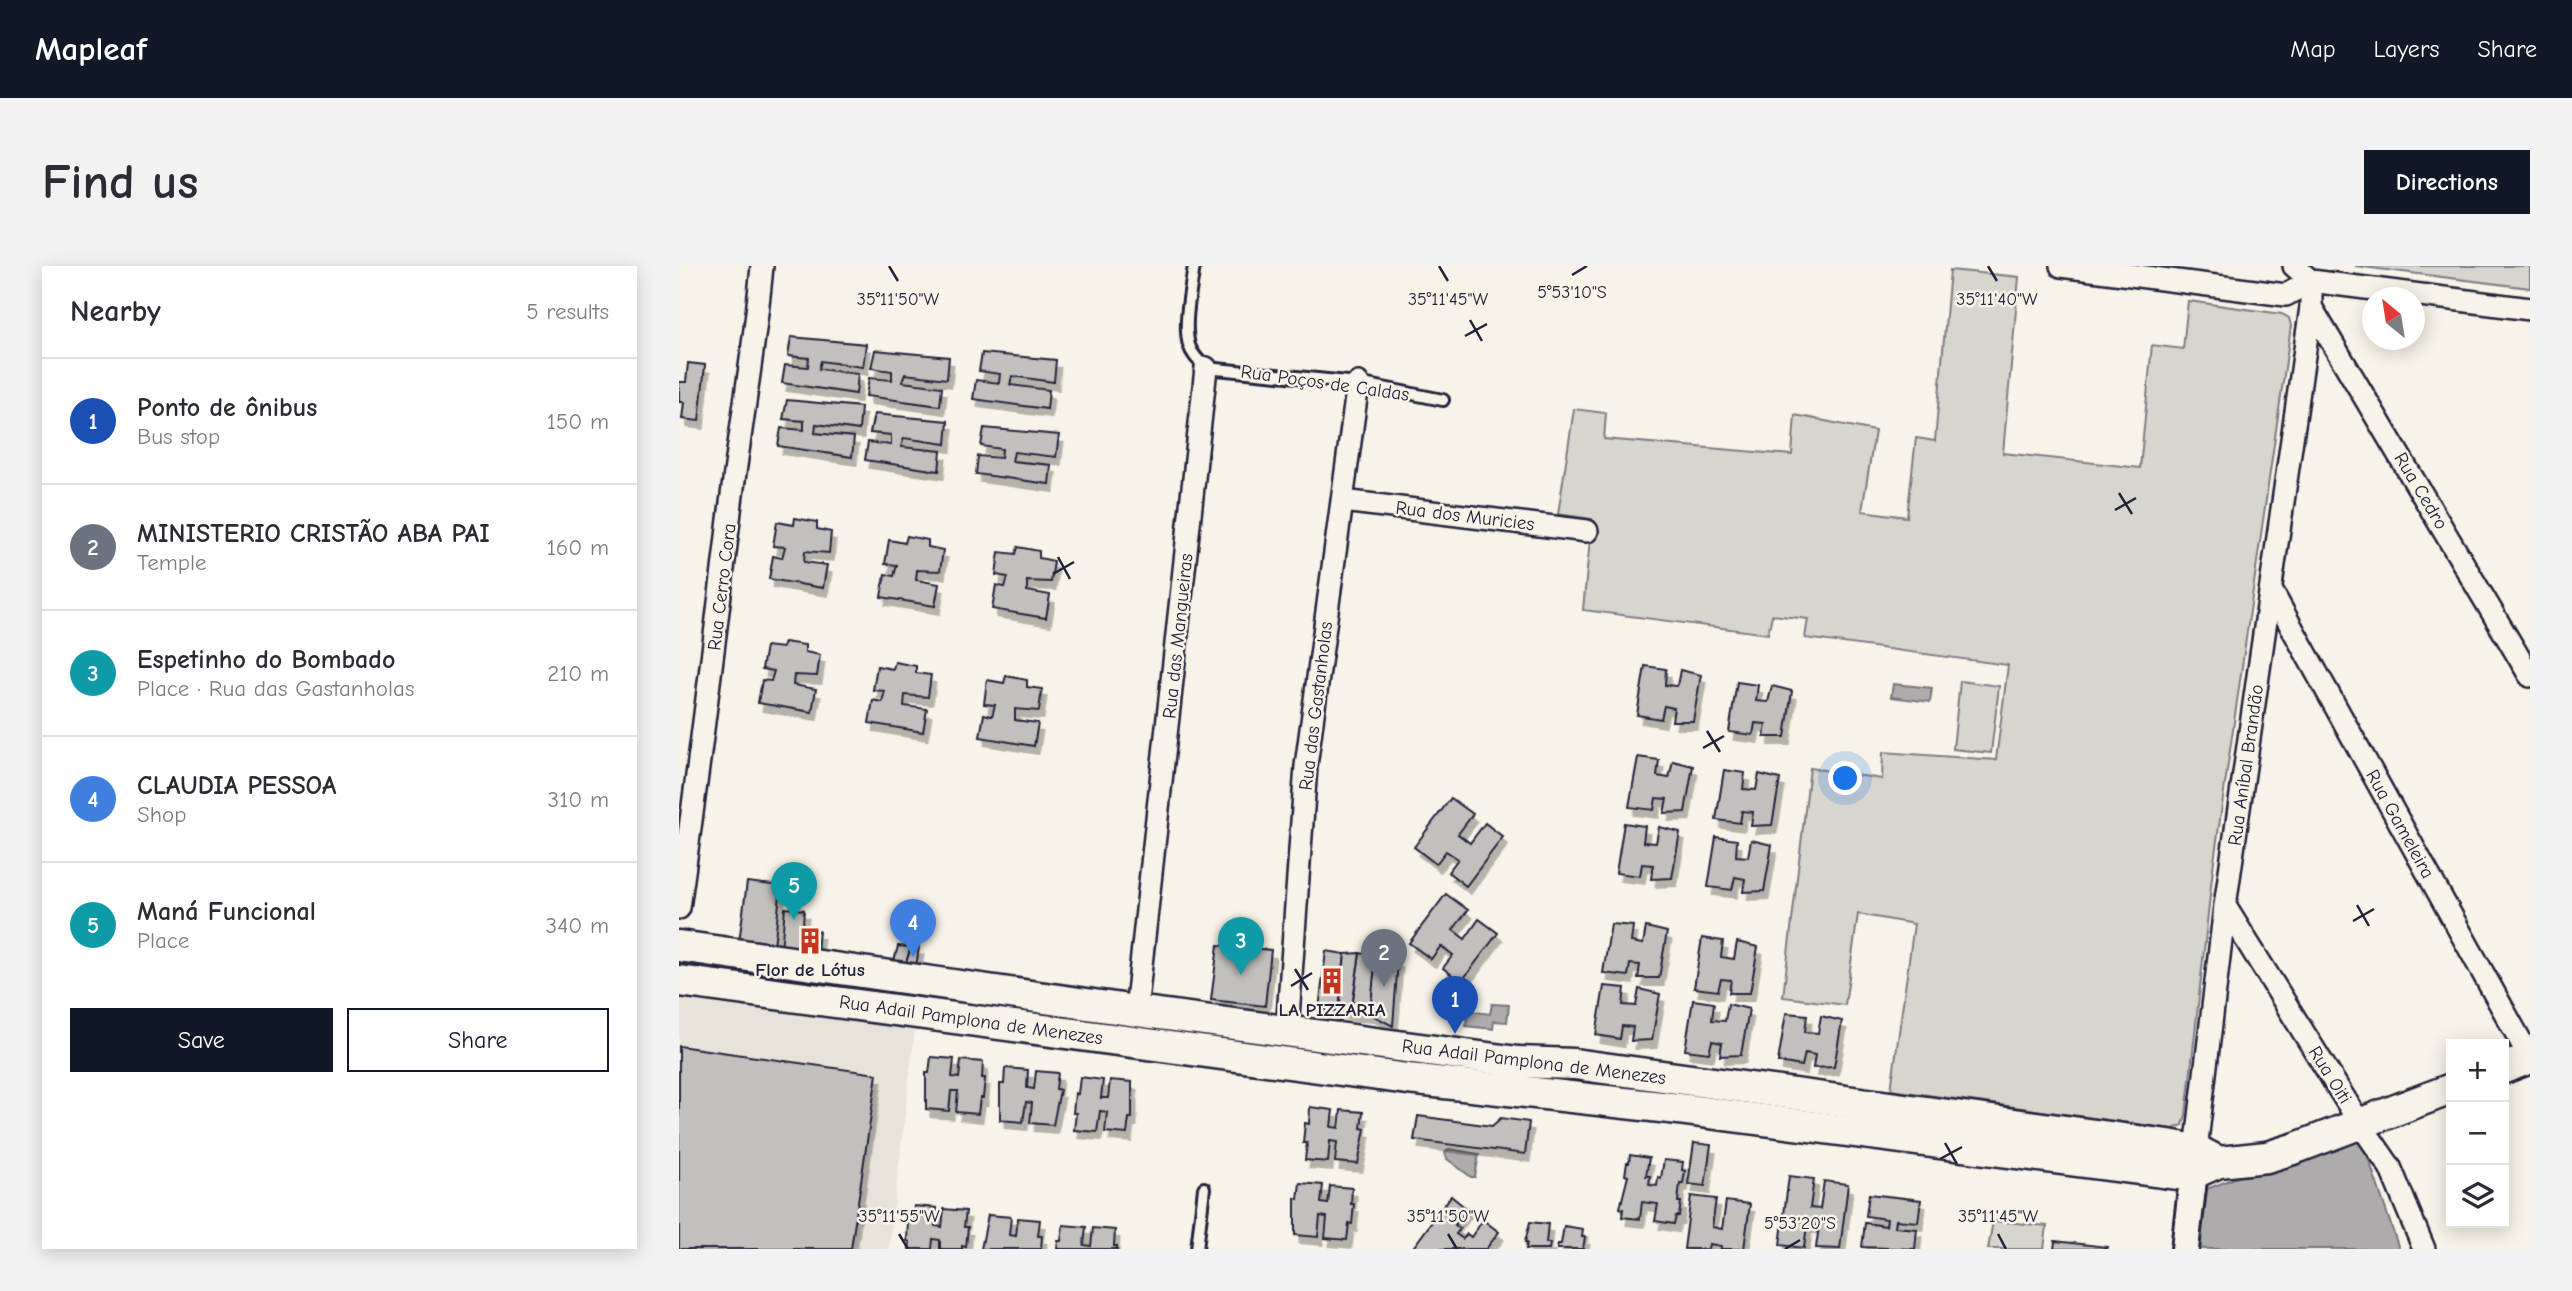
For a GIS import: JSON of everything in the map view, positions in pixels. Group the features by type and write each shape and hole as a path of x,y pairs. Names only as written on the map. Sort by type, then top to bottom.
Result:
{"main road":[{"name":"Rua Adail Pamplona de Menezes","path":"679,946 1350,1040 1518,1062 1574,1064 1979,1120 2203,1161 2267,1157 2361,1125 2446,1091"},
{"name":"Rua Adail Pamplona de Menezes","path":"679,981 1616,1107 1679,1109 2177,1174 2203,1161"},
{"path":"1232,1055 1240,1049 1265,1051 1280,1030"},
{"path":"1304,1065 1306,1051 1311,1045 1339,1045 1350,1040"},
{"path":"2509,1066 2530,1058"},
{"path":"1679,1109 1682,1079"},
{"path":"1862,1133 1873,1127 1895,1130 1900,1126 1905,1110"},
{"path":"1936,1143 1938,1129 1943,1125 1971,1124 1979,1120"}],"street":[{"name":"Rua Cerro Cora","path":"679,908 736,464 757,323 762,266"},
{"path":"2061,266 2285,295 2311,281"},
{"path":"2294,266 2311,281 2530,309"},
{"name":"Rua Aníbal Brandão","path":"2185,1249 2203,1161 2225,906 2311,307 2311,281"},
{"name":"Rua Cedro","path":"2311,307 2530,676"},
{"name":"Rua das Mangueiras","path":"1136,1011 1206,368"},
{"name":"Rua das Gastanholas","path":"1280,1030 1306,766 1358,383"},
{"name":"Rua dos Muricies","path":"1343,500 1587,531"},
{"name":"Rua Gameleira","path":"2271,590 2530,1058"},
{"name":"Rua Oiti","path":"2225,906 2390,1167 2424,1249"}],"lane":[{"path":"1194,266 1187,329 1189,345 1195,358 1206,368"},
{"name":"Rua Poços de Caldas","path":"1206,368 1358,383 1443,400"},
{"path":"1197,1249 1204,1188"}],"shaded area":[{"path":"2355,266 2530,266 2530,288"},
{"path":"1950,270 2019,277 2003,453 2140,468 2152,345 2183,349 2188,301 2282,314 2289,318 2291,326 2213,868 2186,1115 2183,1125 2173,1129 1891,1090 1914,924 1858,914 1845,1005 1783,997 1810,768 1882,779 1883,752 1996,760 2008,665 1805,638 1808,619 1772,615 1768,634 1583,610 1592,519 1558,514 1574,409 1606,413 1604,439 1792,455 1795,415 1875,431 1862,511 1907,517 1916,438 1935,441"},
{"path":"1960,681 1999,686 1991,753 1953,749"},
{"path":"1893,684 1932,688 1930,702 1891,697"},
{"path":"679,998 915,1029 889,1249 679,1249"},
{"path":"1492,1004 1509,1005 1507,1022 1494,1021 1493,1029 1466,1026 1468,1011 1490,1014"},
{"path":"2359,1130 2399,1249 2198,1249 2204,1190"},
{"path":"1449,1149 1479,1154 1475,1177 1471,1177 1447,1159 1445,1153"},
{"path":"1993,1221 2047,1226 2044,1249 1988,1249"}],"building":[{"path":"791,337 866,344 863,367 821,361 819,369 858,374 856,394 782,383 785,365 808,367 809,358 788,356"},
{"path":"875,350 949,357 947,379 905,374 902,382 942,387 940,406 866,396 869,378 892,380 892,371 871,368"},
{"path":"982,353 1056,360 1054,382 1012,376 1010,385 1049,390 1047,409 973,399 976,380 999,383 1000,374 979,371"},
{"path":"688,363 705,365 699,421 682,419 684,402 679,402 679,382 686,382"},
{"path":"787,400 861,407 859,430 816,424 815,433 854,437 852,457 778,446 781,428 804,430 804,421 783,419"},
{"path":"874,414 948,421 946,444 904,438 901,447 941,451 939,471 865,460 868,442 891,445 891,435 870,433"},
{"path":"984,428 1059,435 1056,457 1014,452 1012,461 1051,465 1049,484 976,474 978,456 1001,458 1002,449 981,446"},
{"path":"795,518 817,522 817,529 831,532 829,553 805,551 804,562 827,565 823,588 769,579 773,556 782,558 785,547 773,546 777,522 794,525"},
{"path":"907,536 928,540 928,547 943,550 940,571 917,570 916,580 939,584 935,606 881,597 885,574 894,576 897,565 885,564 889,540 905,543"},
{"path":"1018,547 1039,551 1039,558 1054,561 1051,582 1027,581 1027,591 1050,595 1046,618 992,609 996,585 1005,587 1008,577 996,575 999,552 1016,554"},
{"path":"784,642 805,645 805,652 820,655 817,676 794,675 793,685 816,689 812,712 758,703 762,680 771,681 774,671 762,669 766,646 782,648"},
{"path":"895,662 916,666 916,673 931,675 928,697 905,695 904,706 927,709 923,732 869,723 873,700 882,702 885,691 873,690 877,666 893,669"},
{"path":"1645,666 1666,669 1665,685 1677,686 1680,670 1701,675 1693,721 1672,721 1674,708 1664,706 1661,719 1637,715"},
{"path":"1006,676 1027,680 1027,687 1042,689 1039,711 1015,709 1015,720 1038,723 1034,746 980,737 984,714 992,716 995,705 984,704 987,680 1004,683"},
{"path":"1737,682 1758,685 1756,701 1768,702 1772,686 1792,691 1785,737 1764,737 1766,724 1755,723 1753,735 1729,732"},
{"path":"1638,757 1659,760 1657,776 1669,778 1673,761 1693,766 1685,812 1664,813 1667,799 1656,798 1654,810 1629,807"},
{"path":"1724,770 1745,773 1743,789 1756,790 1759,774 1780,779 1772,825 1751,826 1753,812 1742,811 1740,823 1716,820"},
{"path":"1451,798 1473,814 1458,834 1470,843 1485,823 1503,837 1466,886 1448,872 1458,859 1446,851 1436,864 1414,847"},
{"path":"1624,823 1645,826 1643,842 1656,843 1659,827 1680,832 1672,878 1651,879 1653,865 1642,864 1640,876 1616,873"},
{"path":"1716,837 1737,840 1736,856 1748,857 1751,840 1772,845 1764,891 1743,892 1745,879 1735,877 1732,890 1708,887"},
{"path":"747,882 781,886 774,946 739,942"},
{"path":"1446,894 1468,910 1453,930 1465,939 1479,919 1498,933 1461,982 1443,968 1453,955 1441,946 1431,959 1409,943"},
{"path":"785,908 804,910 801,951 781,949"},
{"path":"1611,924 1633,926 1631,942 1643,944 1646,927 1667,932 1659,978 1638,978 1640,965 1630,964 1628,976 1603,973"},
{"name":"Flor de Lótus","path":"802,930 819,931 817,952 801,951"},
{"path":"1702,938 1723,941 1721,957 1734,959 1737,942 1758,947 1750,993 1729,993 1731,980 1721,979 1718,991 1694,988"},
{"path":"1218,945 1271,950 1265,1006 1211,1000"},
{"path":"898,946 911,947 905,966 893,965"},
{"path":"911,947 919,947 916,967 905,966"},
{"name":"LA PIZZARIA","path":"1326,951 1345,954 1339,1011 1319,1009"},
{"path":"1360,953 1376,957 1370,1014 1351,1013"},
{"path":"1360,953 1351,1013 1339,1011 1345,954"},
{"path":"1376,957 1398,960 1393,1026 1370,1014"},
{"path":"1604,986 1625,988 1623,1005 1636,1006 1639,989 1660,994 1652,1040 1631,1041 1633,1027 1622,1026 1620,1039 1596,1035"},
{"path":"1693,1000 1714,1003 1712,1020 1725,1021 1728,1004 1749,1009 1741,1055 1720,1056 1722,1043 1712,1041 1709,1053 1685,1050"},
{"path":"1786,1013 1807,1015 1805,1032 1818,1033 1821,1016 1842,1021 1834,1067 1813,1068 1815,1055 1805,1053 1802,1066 1778,1062"},
{"path":"679,1046 877,1074 851,1249 679,1249"},
{"path":"931,1057 954,1059 952,1077 959,1078 961,1060 983,1062 982,1078 985,1078 978,1114 956,1112 958,1091 951,1091 949,1111 926,1109 926,1073 929,1073"},
{"path":"1005,1068 1028,1070 1027,1088 1034,1089 1036,1071 1058,1073 1056,1089 1060,1090 1053,1125 1030,1123 1032,1103 1026,1102 1023,1122 1000,1120 1000,1084 1004,1084"},
{"path":"1080,1077 1103,1080 1101,1098 1108,1098 1110,1080 1132,1082 1132,1118 1129,1118 1127,1134 1105,1132 1107,1112 1100,1111 1097,1132 1074,1130 1075,1093 1078,1094"},
{"path":"1310,1107 1333,1110 1331,1127 1339,1128 1341,1110 1363,1112 1361,1128 1365,1129 1358,1164 1335,1162 1337,1142 1330,1141 1328,1162 1305,1160 1307,1143 1303,1143 1305,1123 1309,1124"},
{"path":"1418,1116 1492,1126 1501,1118 1529,1122 1525,1154 1414,1140"},
{"path":"1694,1143 1711,1145 1705,1186 1688,1184"},
{"path":"1630,1155 1649,1158 1646,1176 1650,1176 1649,1185 1657,1186 1664,1160 1683,1162 1682,1170 1685,1171 1683,1183 1680,1183 1679,1216 1676,1216 1674,1224 1655,1221 1658,1204 1642,1202 1640,1219 1622,1217 1623,1209 1620,1208"},
{"path":"1789,1176 1814,1179 1810,1208 1820,1209 1824,1181 1848,1184 1840,1249 1816,1248 1819,1226 1807,1225 1804,1248 1780,1245"},
{"path":"1300,1183 1323,1185 1321,1203 1328,1204 1330,1186 1352,1188 1351,1204 1354,1204 1347,1240 1325,1238 1327,1217 1320,1216 1318,1237 1295,1235 1295,1198 1298,1199"},
{"path":"1869,1194 1921,1200 1918,1222 1896,1220 1895,1227 1917,1229 1915,1249 1862,1247 1865,1223 1886,1226 1887,1219 1866,1216"},
{"path":"1451,1196 1467,1209 1455,1225 1460,1229 1456,1234 1463,1239 1467,1234 1471,1237 1483,1220 1499,1232 1486,1249 1412,1249"},
{"path":"1691,1196 1716,1199 1712,1227 1722,1229 1726,1201 1750,1204 1744,1249 1721,1249 1721,1246 1709,1244 1708,1249 1684,1249"},
{"path":"914,1206 937,1208 935,1226 942,1227 944,1209 966,1211 966,1247 940,1249 940,1240 933,1239 932,1249 909,1249 908,1222 912,1222"},
{"path":"988,1215 1011,1217 1009,1235 1016,1236 1018,1218 1040,1220 1038,1236 1042,1236 1041,1249 981,1249"},
{"path":"1530,1222 1548,1224 1546,1243 1550,1243 1549,1249 1526,1249"},
{"path":"1063,1225 1086,1227 1084,1245 1091,1246 1093,1228 1115,1230 1114,1246 1117,1246 1117,1249 1057,1249"},
{"path":"1564,1226 1583,1229 1583,1249 1557,1249 1558,1244 1561,1244"},
{"path":"2055,1241 2107,1247 2054,1249"}],"place":[{"name":"Maná Funcional","path":"794,920"},
{"name":"Flor de Lótus","path":"810,941"},
{"name":"CLAUDIA PESSOA","path":"913,957"},
{"name":"Espetinho do Bombado","path":"1241,975"},
{"name":"LA PIZZARIA","path":"1332,981"},
{"name":"MINISTERIO CRISTÃO ABA PAI","path":"1384,987"},
{"name":"Ponto de ônibus","path":"1455,1034"}]}
